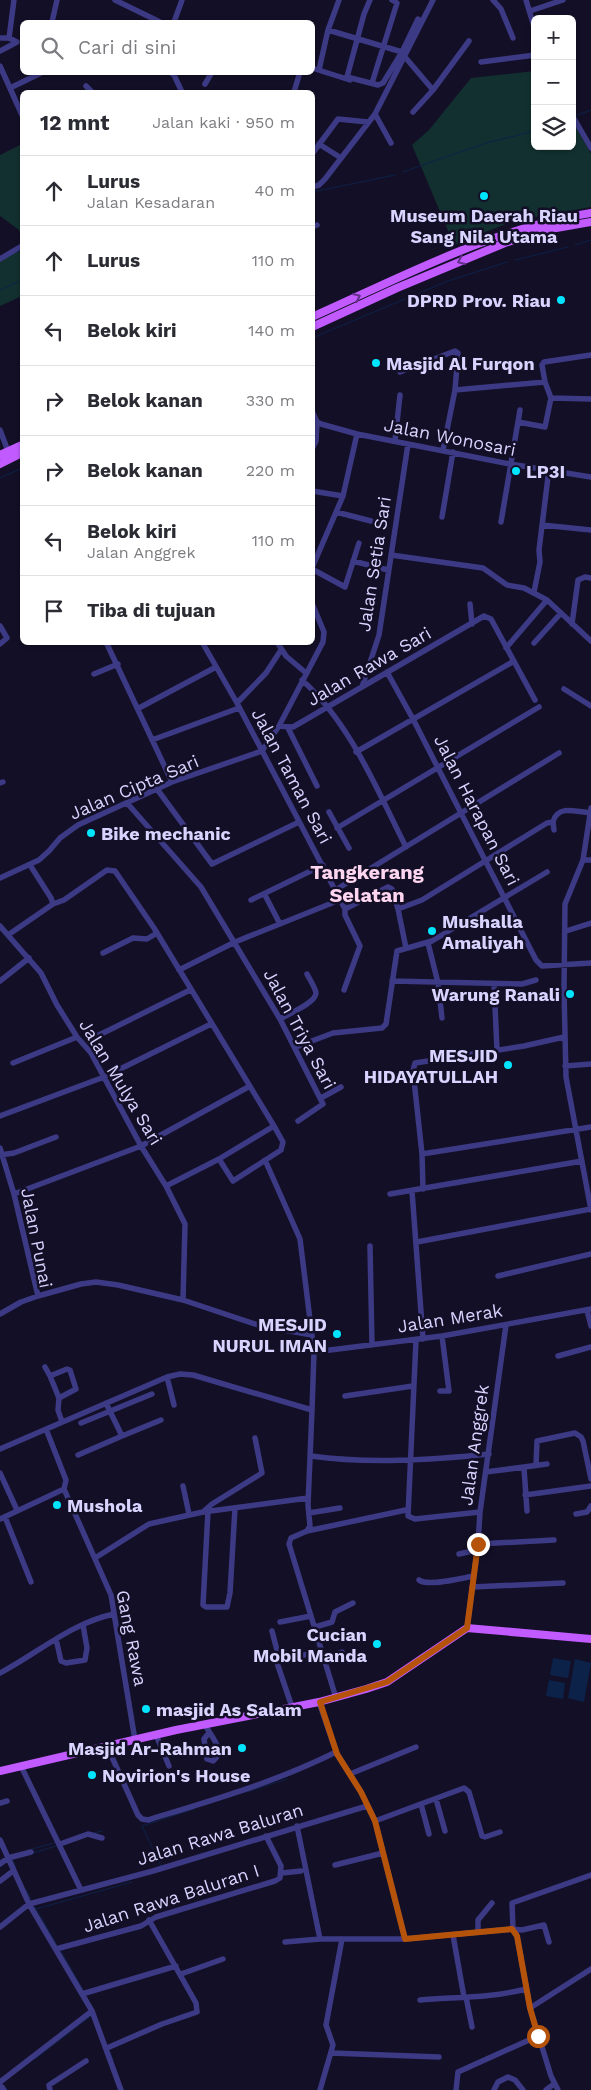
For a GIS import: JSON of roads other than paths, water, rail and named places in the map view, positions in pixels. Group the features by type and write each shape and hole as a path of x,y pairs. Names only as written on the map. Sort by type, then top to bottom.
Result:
{"main road":[{"path":"315,317 440,260 503,235 572,216 591,213"},
{"path":"315,326 396,288 505,243 535,233 591,222"},
{"path":"0,455 20,446"},
{"path":"0,464 20,454"},
{"path":"0,1771 205,1724 336,1698 387,1682 467,1628 591,1639"}],"street":[{"path":"9,38 14,0"},
{"path":"52,20 57,0"},
{"path":"115,0 156,20"},
{"path":"175,20 182,0"},
{"path":"339,0 316,69 388,91"},
{"path":"370,0 347,76 380,85 386,81 403,55 432,0"},
{"path":"372,83 397,3 392,0"},
{"path":"493,0 500,9 513,38"},
{"path":"526,0 531,15"},
{"path":"530,11 563,0"},
{"path":"315,186 321,183 375,114 388,91 418,19"},
{"path":"328,30 403,55 433,90"},
{"path":"0,38 14,39 16,43 0,51"},
{"path":"413,112 433,90 469,41"},
{"path":"481,62 531,56"},
{"path":"0,66 20,110"},
{"path":"10,88 37,75"},
{"path":"173,75 181,90"},
{"path":"205,84 210,75"},
{"path":"295,90 299,75"},
{"path":"86,86 90,90"},
{"path":"375,114 391,143"},
{"path":"315,150 338,119 368,122"},
{"path":"576,122 591,148"},
{"path":"319,144 341,158"},
{"path":"0,259 20,247"},
{"path":"400,372 456,351 459,355 455,390 443,450"},
{"path":"591,354 544,362 545,382 551,398 591,399"},
{"path":"455,390 545,382"},
{"path":"395,441 400,395"},
{"name":"Jalan Wonosari","path":"518,422 545,426 551,398"},
{"path":"501,522 520,410"},
{"path":"315,418 317,422 315,444"},
{"name":"Jalan Wonosari","path":"317,422 357,434 510,464 591,477"},
{"path":"0,430 8,452"},
{"path":"315,562 343,496 357,434"},
{"name":"Jalan Setia Sari","path":"362,687 379,635 408,444"},
{"path":"442,517 452,452"},
{"path":"534,592 540,562 542,525 549,469"},
{"path":"315,491 343,496"},
{"path":"336,512 371,521"},
{"path":"542,525 591,530"},
{"path":"315,568 345,587 359,543"},
{"path":"392,555 483,568 507,585 534,592 547,600 591,641"},
{"path":"353,561 388,570"},
{"path":"572,624 578,580 585,577 591,578"},
{"path":"534,700 506,648 547,600"},
{"path":"470,604 472,624"},
{"path":"262,751 278,726 324,640 324,632 315,610"},
{"path":"534,642 561,613"},
{"name":"Jalan Rawa Sari","path":"288,728 484,616 491,619 506,648"},
{"path":"0,626 7,638 0,644"},
{"path":"108,645 172,782"},
{"name":"Jalan Taman Sari","path":"205,645 342,899 345,915 360,946 344,990"},
{"path":"278,645 280,650 306,673"},
{"path":"152,740 238,706 266,673 280,650"},
{"path":"356,752 514,661"},
{"path":"94,674 118,664"},
{"path":"138,708 216,667"},
{"name":"Jalan Harapan Sari","path":"387,672 486,860 536,960 542,966 591,963"},
{"path":"302,680 328,706 356,752 406,847"},
{"path":"564,689 591,706"},
{"path":"337,828 437,766 539,707"},
{"path":"278,726 288,728 316,786"},
{"name":"Jalan Cipta Sari","path":"0,878 45,856 67,832 172,782 262,751"},
{"path":"336,890 559,753"},
{"path":"158,789 212,864 299,822"},
{"name":"Jalan Triya Sari","path":"127,803 201,887 296,1047 321,1098 322,1106 298,1121"},
{"path":"417,1242 591,1209 590,1193 576,1131 565,1066 564,1037 566,904 584,860 591,810 560,811 554,816 554,830"},
{"path":"329,812 349,848"},
{"path":"398,909 422,900 546,823 553,822"},
{"path":"584,860 591,860"},
{"path":"30,865 52,898 53,904"},
{"path":"251,900 322,865"},
{"path":"8,935 107,870 115,871 157,933 284,1142 283,1146 265,1160 233,1181 218,1159"},
{"path":"296,1047 333,1033 382,1028 386,1024 395,953 398,950 428,943 547,872"},
{"path":"345,909 388,887 394,891 406,948"},
{"path":"266,897 280,924"},
{"path":"179,970 235,942 342,899"},
{"path":"566,931 591,923"},
{"name":"Jalan Mulya Sari","path":"0,926 41,973 77,1037 91,1053 141,1146 166,1186 185,1224 183,1300"},
{"path":"104,953 133,938 142,940 157,933"},
{"path":"428,943 438,983 442,1018"},
{"path":"0,981 29,958"},
{"path":"280,1019 313,1001 316,996 315,990 307,974"},
{"path":"392,981 522,984 536,980"},
{"path":"494,984 497,1050"},
{"path":"89,1040 190,990"},
{"path":"0,1116 104,1076 211,1024"},
{"path":"13,1063 77,1037"},
{"path":"423,1189 422,1154 413,1071 416,1063 564,1037"},
{"path":"565,1066 591,1064"},
{"path":"14,1194 141,1146 250,1086"},
{"path":"321,1098 341,1087"},
{"path":"166,1186 218,1159 274,1126"},
{"path":"422,1154 576,1131 591,1127"},
{"path":"1,1155 56,1136"},
{"name":"Jalan Punai","path":"0,1148 14,1194 38,1296 21,1302 0,1314"},
{"path":"265,1160 300,1239 314,1352 308,1498 310,1526 307,1531"},
{"path":"390,1194 582,1161"},
{"path":"412,1190 423,1339"},
{"path":"370,1246 372,1345"},
{"path":"498,1276 591,1254"},
{"path":"38,1296 81,1284 96,1282 183,1300 261,1326 312,1335"},
{"path":"589,1310 591,1326"},
{"name":"Jalan Merak","path":"314,1352 423,1339 589,1310"},
{"name":"Jalan Anggrek","path":"467,1628 478,1547 480,1512 506,1325"},
{"path":"440,1391 449,1391 442,1336"},
{"path":"416,1340 412,1458 406,1510 411,1519 480,1512"},
{"path":"558,1356 591,1347"},
{"path":"45,1367 59,1398 58,1410 62,1422"},
{"path":"50,1376 67,1369 70,1370 76,1389 59,1398"},
{"path":"0,1448 167,1377 180,1374 193,1375 312,1410"},
{"path":"167,1377 174,1405"},
{"path":"345,1396 413,1386"},
{"path":"81,1423 152,1394"},
{"path":"106,1403 122,1436"},
{"path":"78,1455 161,1420"},
{"name":"Gang Rawa","path":"46,1429 66,1480 64,1490 111,1595 135,1740"},
{"path":"536,1465 537,1441 575,1433 581,1436 583,1441 591,1479"},
{"path":"235,1508 230,1593 227,1607 206,1607 204,1604 205,1512 212,1504 262,1473 255,1438"},
{"path":"311,1456 358,1461 448,1458 489,1454"},
{"path":"486,1472 547,1464"},
{"path":"524,1468 527,1511"},
{"path":"0,1473 17,1510"},
{"path":"183,1486 189,1514"},
{"path":"525,1495 591,1486"},
{"path":"31,1582 2,1518 64,1490"},
{"path":"95,1558 149,1524 189,1514 308,1498"},
{"path":"576,1514 587,1512 591,1506"},
{"path":"309,1513 340,1508"},
{"path":"336,1698 289,1544 296,1535 307,1531 406,1510"},
{"path":"459,1554 478,1547 554,1540"},
{"path":"419,1580 422,1583 432,1583 474,1576"},
{"path":"472,1587 563,1583"},
{"path":"315,1627 332,1622 335,1612 353,1603"},
{"path":"0,1673 83,1624 96,1618 114,1614"},
{"path":"280,1622 311,1616"},
{"path":"56,1639 63,1663 85,1660 87,1648 83,1624"},
{"path":"272,1631 279,1658 282,1660 342,1652 348,1661"},
{"path":"275,1657 292,1707"},
{"path":"320,1702 336,1752 375,1821 405,1939"},
{"path":"205,1724 208,1734"},
{"path":"156,1735 169,1766"},
{"path":"107,1746 138,1815 142,1819 148,1820 250,1789 297,1771 336,1752"},
{"path":"350,1774 416,1747"},
{"path":"21,1766 81,1890"},
{"path":"375,1821 467,1788 482,1836 500,1832"},
{"path":"436,1798 446,1831"},
{"path":"0,1803 7,1801"},
{"path":"421,1804 429,1834"},
{"name":"Jalan Rawa Baluran","path":"29,1904 367,1806"},
{"path":"297,1826 320,1939"},
{"path":"60,1844 88,1834 102,1838"},
{"name":"Jalan Rawa Baluran I","path":"56,1949 141,1926 149,1920 275,1881 280,1878 282,1873 281,1866 266,1836"},
{"path":"0,1840 29,1904 92,2011 121,2090"},
{"path":"0,1864 8,1858 31,1852"},
{"path":"335,1866 383,1854"},
{"path":"0,1881 13,1871"},
{"path":"282,1873 301,1871"},
{"path":"558,2090 554,2084 530,2008 517,1936 512,1929 511,1906 515,1900 591,1875"},
{"path":"0,1927 29,1904"},
{"path":"478,1932 478,1920 492,1904"},
{"path":"107,2048 162,2024 198,2012 196,2003 181,1974 149,1920"},
{"path":"285,1942 320,1939 405,1939 512,1929 522,1930 544,1925 547,1929 549,1942"},
{"path":"453,1935 472,2027"},
{"path":"320,2090 331,2053 332,2039 326,2025 342,1939"},
{"path":"181,1974 223,1959"},
{"path":"82,1994 176,1966"},
{"path":"530,2008 591,1969"},
{"path":"420,2000 465,1997 485,1998 526,1989"},
{"path":"0,2082 92,2011"},
{"path":"456,2090 458,2072 538,2036"},
{"path":"331,2053 439,2058"},
{"path":"50,2090 49,2085 86,2061"},
{"path":"494,2090 498,2082 508,2078 516,2080 523,2090"},
{"path":"546,2090 554,2084"},
{"path":"0,2089 2,2087 4,2090"}],"water":[{"path":"553,1658 571,1661 568,1678 550,1675"},
{"path":"575,1659 591,1663 584,1702 568,1698"},
{"path":"549,1680 565,1683 563,1699 546,1696"}],"waterway":[{"path":"576,116 591,110"},
{"path":"403,172 486,143 531,132"},
{"path":"315,191 395,175"},
{"path":"575,245 591,240"},
{"path":"515,260 568,247"},
{"path":"315,337 448,281 507,262"},
{"path":"0,290 20,281"},
{"path":"0,478 20,469"},
{"path":"247,1792 287,1779"},
{"path":"161,1866 142,1826 194,1809"},
{"path":"93,1833 102,1831"},
{"path":"32,1849 54,1843"},
{"path":"33,1853 56,1846"},
{"path":"13,1860 16,1868"},
{"path":"36,1909 132,1882"},
{"path":"26,1890 31,1899"},
{"path":"35,1907 57,1945"},
{"path":"61,1951 83,1990"},
{"path":"35,2059 91,2016"},
{"path":"110,2052 113,2060"}],"place":[{"name":"Museum Daerah Riau Sang Nila Utama","path":"484,196"},
{"name":"DPRD Prov. Riau","path":"561,300"},
{"name":"Masjid Al Furqon","path":"376,363"},
{"name":"LP3I","path":"516,471"},
{"name":"Bike mechanic","path":"91,833"},
{"name":"Mushalla Amaliyah","path":"432,931"},
{"name":"Warung Ranali","path":"570,994"},
{"name":"MESJID HIDAYATULLAH","path":"508,1065"},
{"name":"MESJID NURUL IMAN","path":"337,1334"},
{"name":"Mushola","path":"57,1505"},
{"name":"Cucian Mobil Manda","path":"377,1644"},
{"name":"masjid As Salam","path":"146,1709"},
{"name":"Masjid Ar-Rahman","path":"242,1748"},
{"name":"Novirion's House","path":"92,1775"}],"district":[{"name":"Tangkerang Selatan","path":"367,884"}]}
